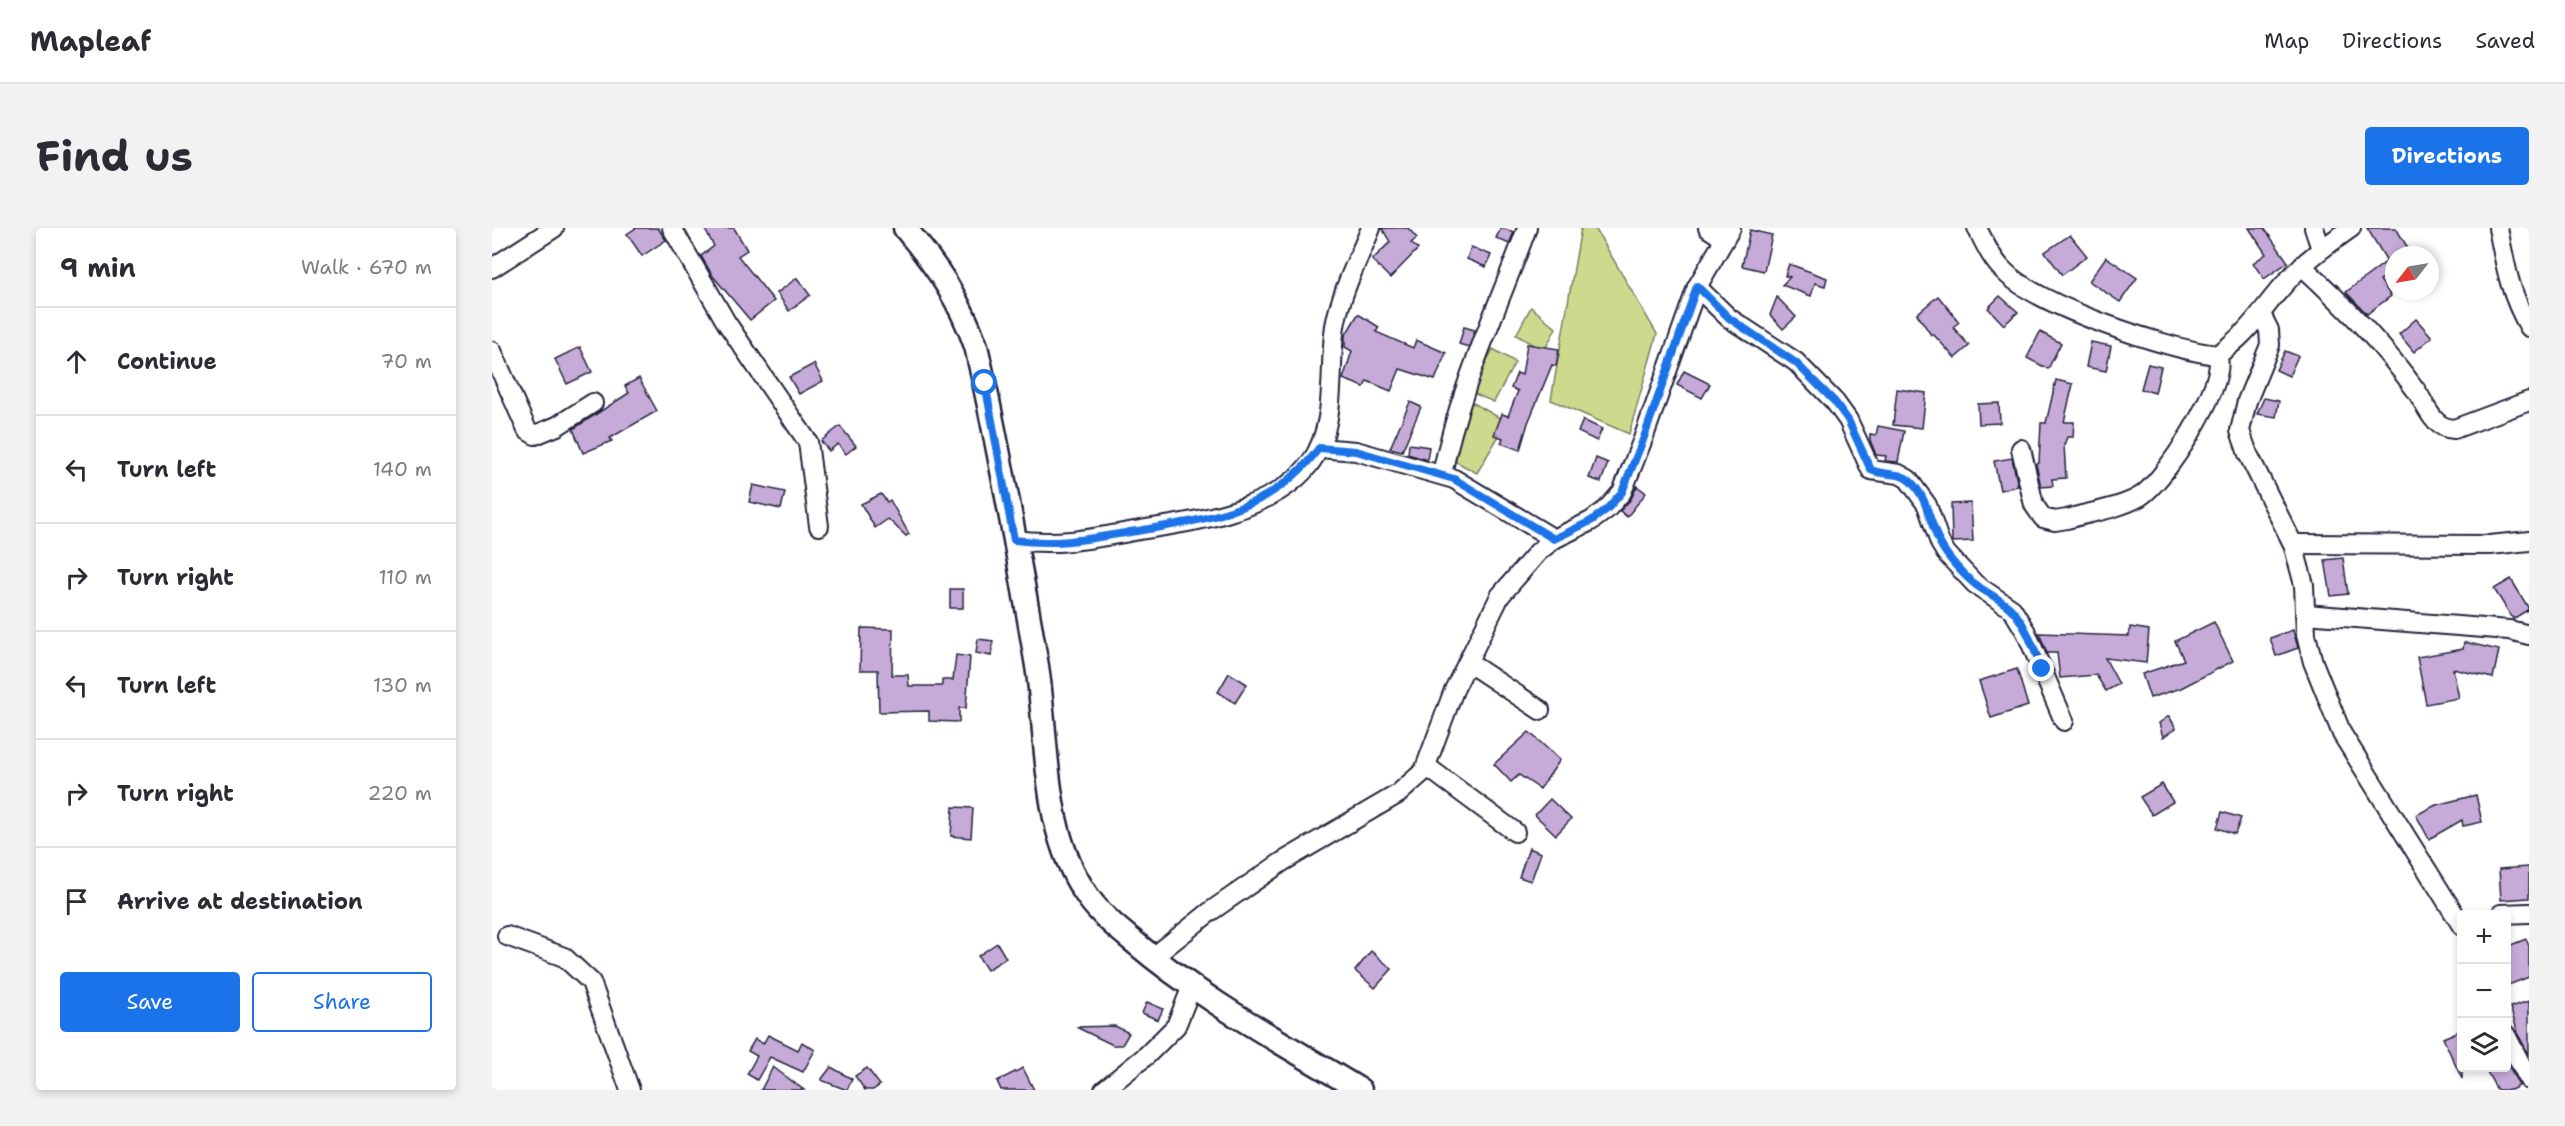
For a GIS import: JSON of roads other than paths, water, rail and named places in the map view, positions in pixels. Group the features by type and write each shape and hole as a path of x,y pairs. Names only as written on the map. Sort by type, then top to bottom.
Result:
{"street":[{"path":"492,268 554,228"},
{"path":"672,228 726,322 808,442 819,526"},
{"path":"904,228 942,274 963,310 976,346 1037,668 1052,802 1060,843 1072,873 1089,899 1106,918 1152,958 1192,986 1360,1090"},
{"path":"1014,540 1045,544 1087,541 1220,516 1275,491 1304,468 1319,448 1331,389 1335,326 1349,282 1371,228"},
{"path":"1442,474 1465,384 1494,318 1527,228"},
{"path":"1977,228 2004,272 2036,296 2174,348 2217,355 2245,335 2275,295 2302,266 2351,228"},
{"path":"2314,228 2321,249"},
{"path":"2498,228 2511,289 2529,327"},
{"path":"1152,958 1179,934 1282,862 1398,795 1426,766 1454,690 1500,596 1538,552 1554,539 1591,521 1607,509 1622,492 1643,440 1697,286 1721,231"},
{"path":"2302,266 2373,340 2415,388 2435,422 2444,429 2454,429 2529,401"},
{"path":"1697,286 1729,318 1796,363 1835,402 1848,420 1871,470 1878,473 1899,474 1915,486 1927,505 1940,543 1946,553 1975,584 2012,609 2022,624 2064,722"},
{"path":"2261,315 2269,330 2270,345 2247,400 2240,431 2248,454 2293,544 2304,585 2306,635 2313,662 2342,734 2457,918"},
{"path":"492,351 527,430 535,435 557,426 593,403"},
{"path":"2021,449 2034,505 2043,518 2055,521 2067,519 2138,498 2160,477 2201,414 2217,380 2220,367 2217,355"},
{"path":"1319,448 1356,451 1442,474 1554,539"},
{"path":"2293,544 2490,545 2529,541"},
{"path":"2305,614 2509,630 2529,635"},
{"path":"1468,663 1540,710"},
{"path":"1426,766 1515,832"},
{"path":"2511,914 2529,913"},
{"path":"507,936 564,957 591,982 606,1030 630,1090"},
{"path":"1104,1090 1147,1055 1176,1026 1192,986"},
{"path":"2511,1045 2529,1080"}]}
